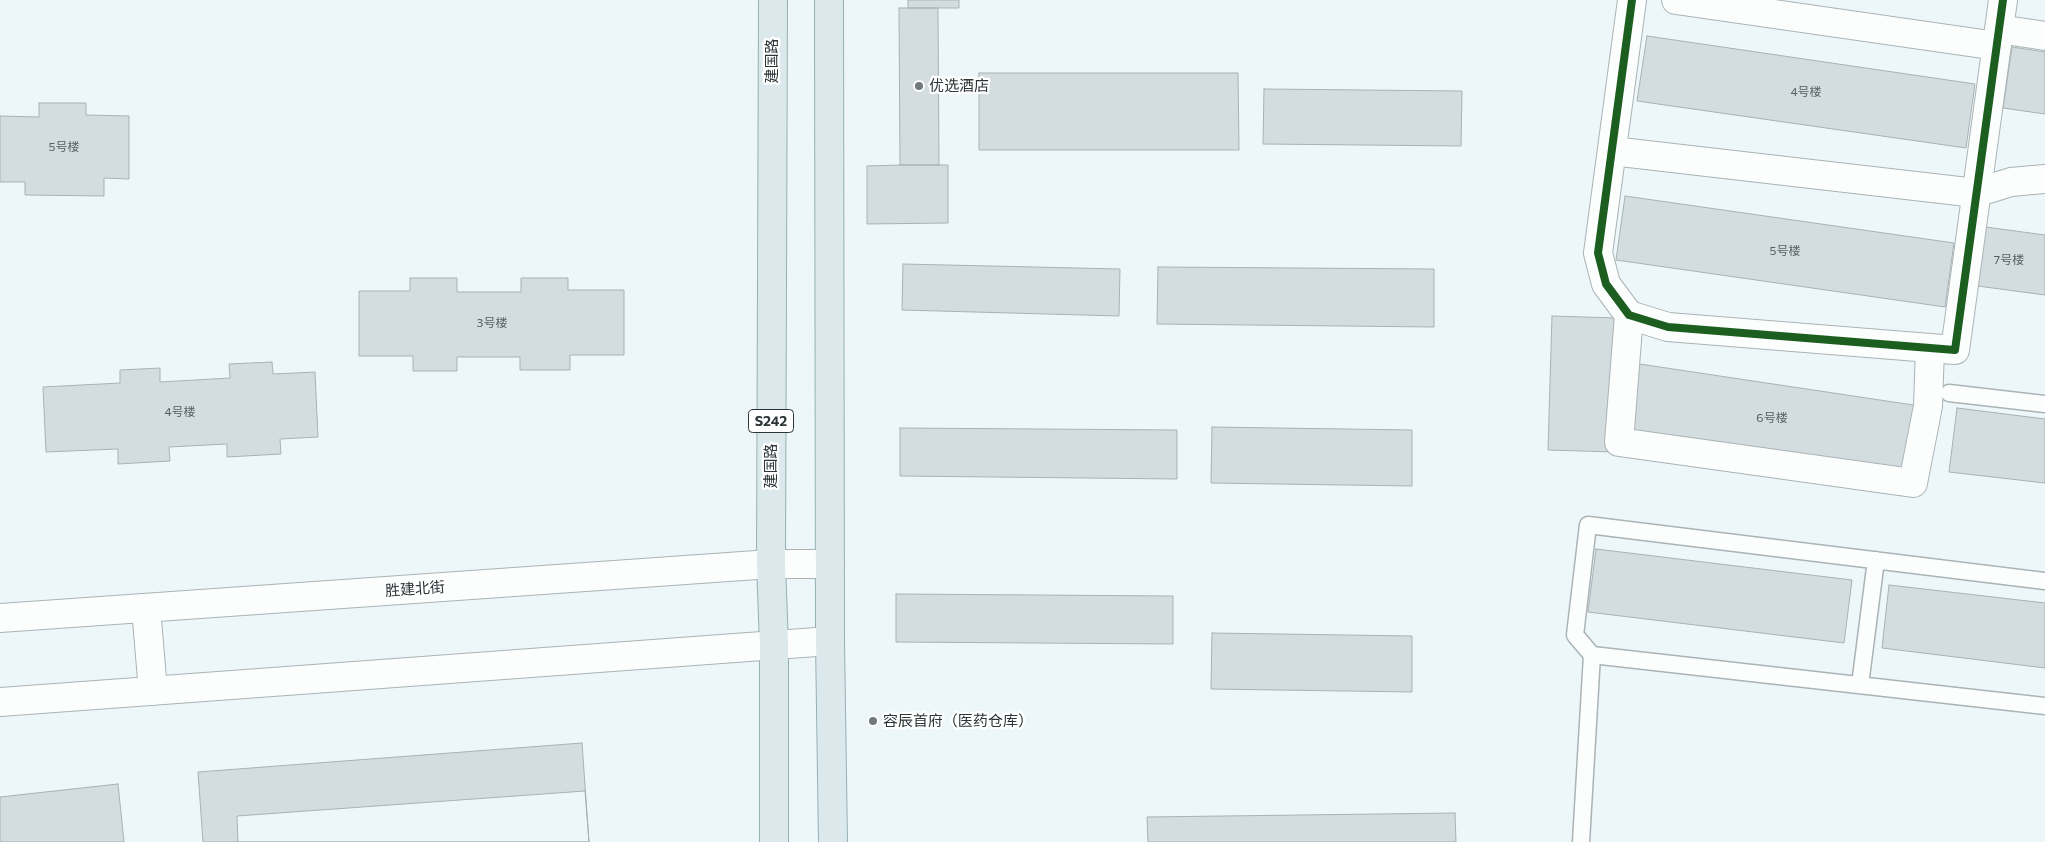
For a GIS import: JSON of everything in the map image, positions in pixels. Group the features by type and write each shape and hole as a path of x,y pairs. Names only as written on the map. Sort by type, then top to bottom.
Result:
{"main road":[{"name":"建国路","path":"772,0 770,564 774,644 774,842"},
{"path":"829,0 830,641 833,842"}],"street":[{"path":"1632,0 1598,253 1606,284 1629,315 1668,327 1955,350 2003,0"},
{"path":"1676,0 1998,38 2045,36"},
{"path":"1612,151 1976,193 2011,182 2045,179"},
{"path":"1629,315 1619,442 1913,482 1928,406 1930,348"},
{"name":"胜建北街","path":"0,618 770,564 830,564"},
{"path":"146,608 153,690"},
{"path":"0,702 830,641"}],"lane":[{"path":"1949,393 2045,404"},
{"path":"1581,842 1592,656 1575,635 1588,525 2045,581"},
{"path":"1860,685 1876,560"},
{"path":"1592,656 2045,706"}],"building":[{"path":"908,0 959,0 959,8 908,8"},
{"name":"优选酒店","path":"899,8 938,8 939,165 900,165"},
{"path":"1647,36 1975,84 1966,148 1637,101"},
{"path":"2012,47 2045,52 2045,114 2003,108"},
{"path":"979,73 1238,73 1239,150 979,150"},
{"path":"1264,89 1462,91 1461,146 1263,144"},
{"path":"39,103 86,103 86,115 129,116 129,179 104,178 104,196 25,195 25,182 0,182 0,116 39,117"},
{"path":"948,165 948,223 867,224 867,166"},
{"path":"1625,196 1954,243 1945,307 1616,260"},
{"path":"1978,226 2045,235 2045,295 1970,285"},
{"path":"903,264 1120,269 1119,316 902,310"},
{"path":"1158,267 1434,269 1434,327 1157,324"},
{"path":"410,278 457,278 457,292 521,292 521,278 568,278 568,290 624,290 624,355 570,355 570,370 520,370 520,357 457,357 457,371 413,371 413,356 359,356 359,291 410,291"},
{"path":"1552,316 1618,318 1615,452 1548,450"},
{"path":"272,362 273,374 315,372 318,437 280,439 281,454 227,457 227,444 169,447 170,461 118,464 118,449 46,452 43,387 120,383 120,370 160,368 160,382 230,378 229,364"},
{"path":"1633,363 1920,406 1911,473 1623,430"},
{"path":"1957,408 2045,419 2045,483 1949,472"},
{"path":"1212,427 1412,430 1412,486 1211,483"},
{"path":"900,428 1177,430 1177,479 900,476"},
{"path":"1596,549 1852,580 1844,643 1588,612"},
{"path":"1889,585 2045,603 2045,668 1882,648"},
{"path":"896,594 1173,596 1173,644 896,642"},
{"path":"1212,633 1412,636 1412,692 1211,689"},
{"path":"582,743 589,842 203,842 198,772"},
{"path":"118,784 124,842 0,842 0,797"},
{"path":"585,791 589,842 238,842 237,816"},
{"path":"1455,813 1456,842 1148,842 1147,817"}],"cycle path":[{"path":"1632,0 1598,253 1606,284 1629,315 1668,327 1955,350 2003,0"}],"place":[{"name":"优选酒店","path":"919,86"},
{"name":"容辰首府（医药仓库）","path":"873,721"}]}
